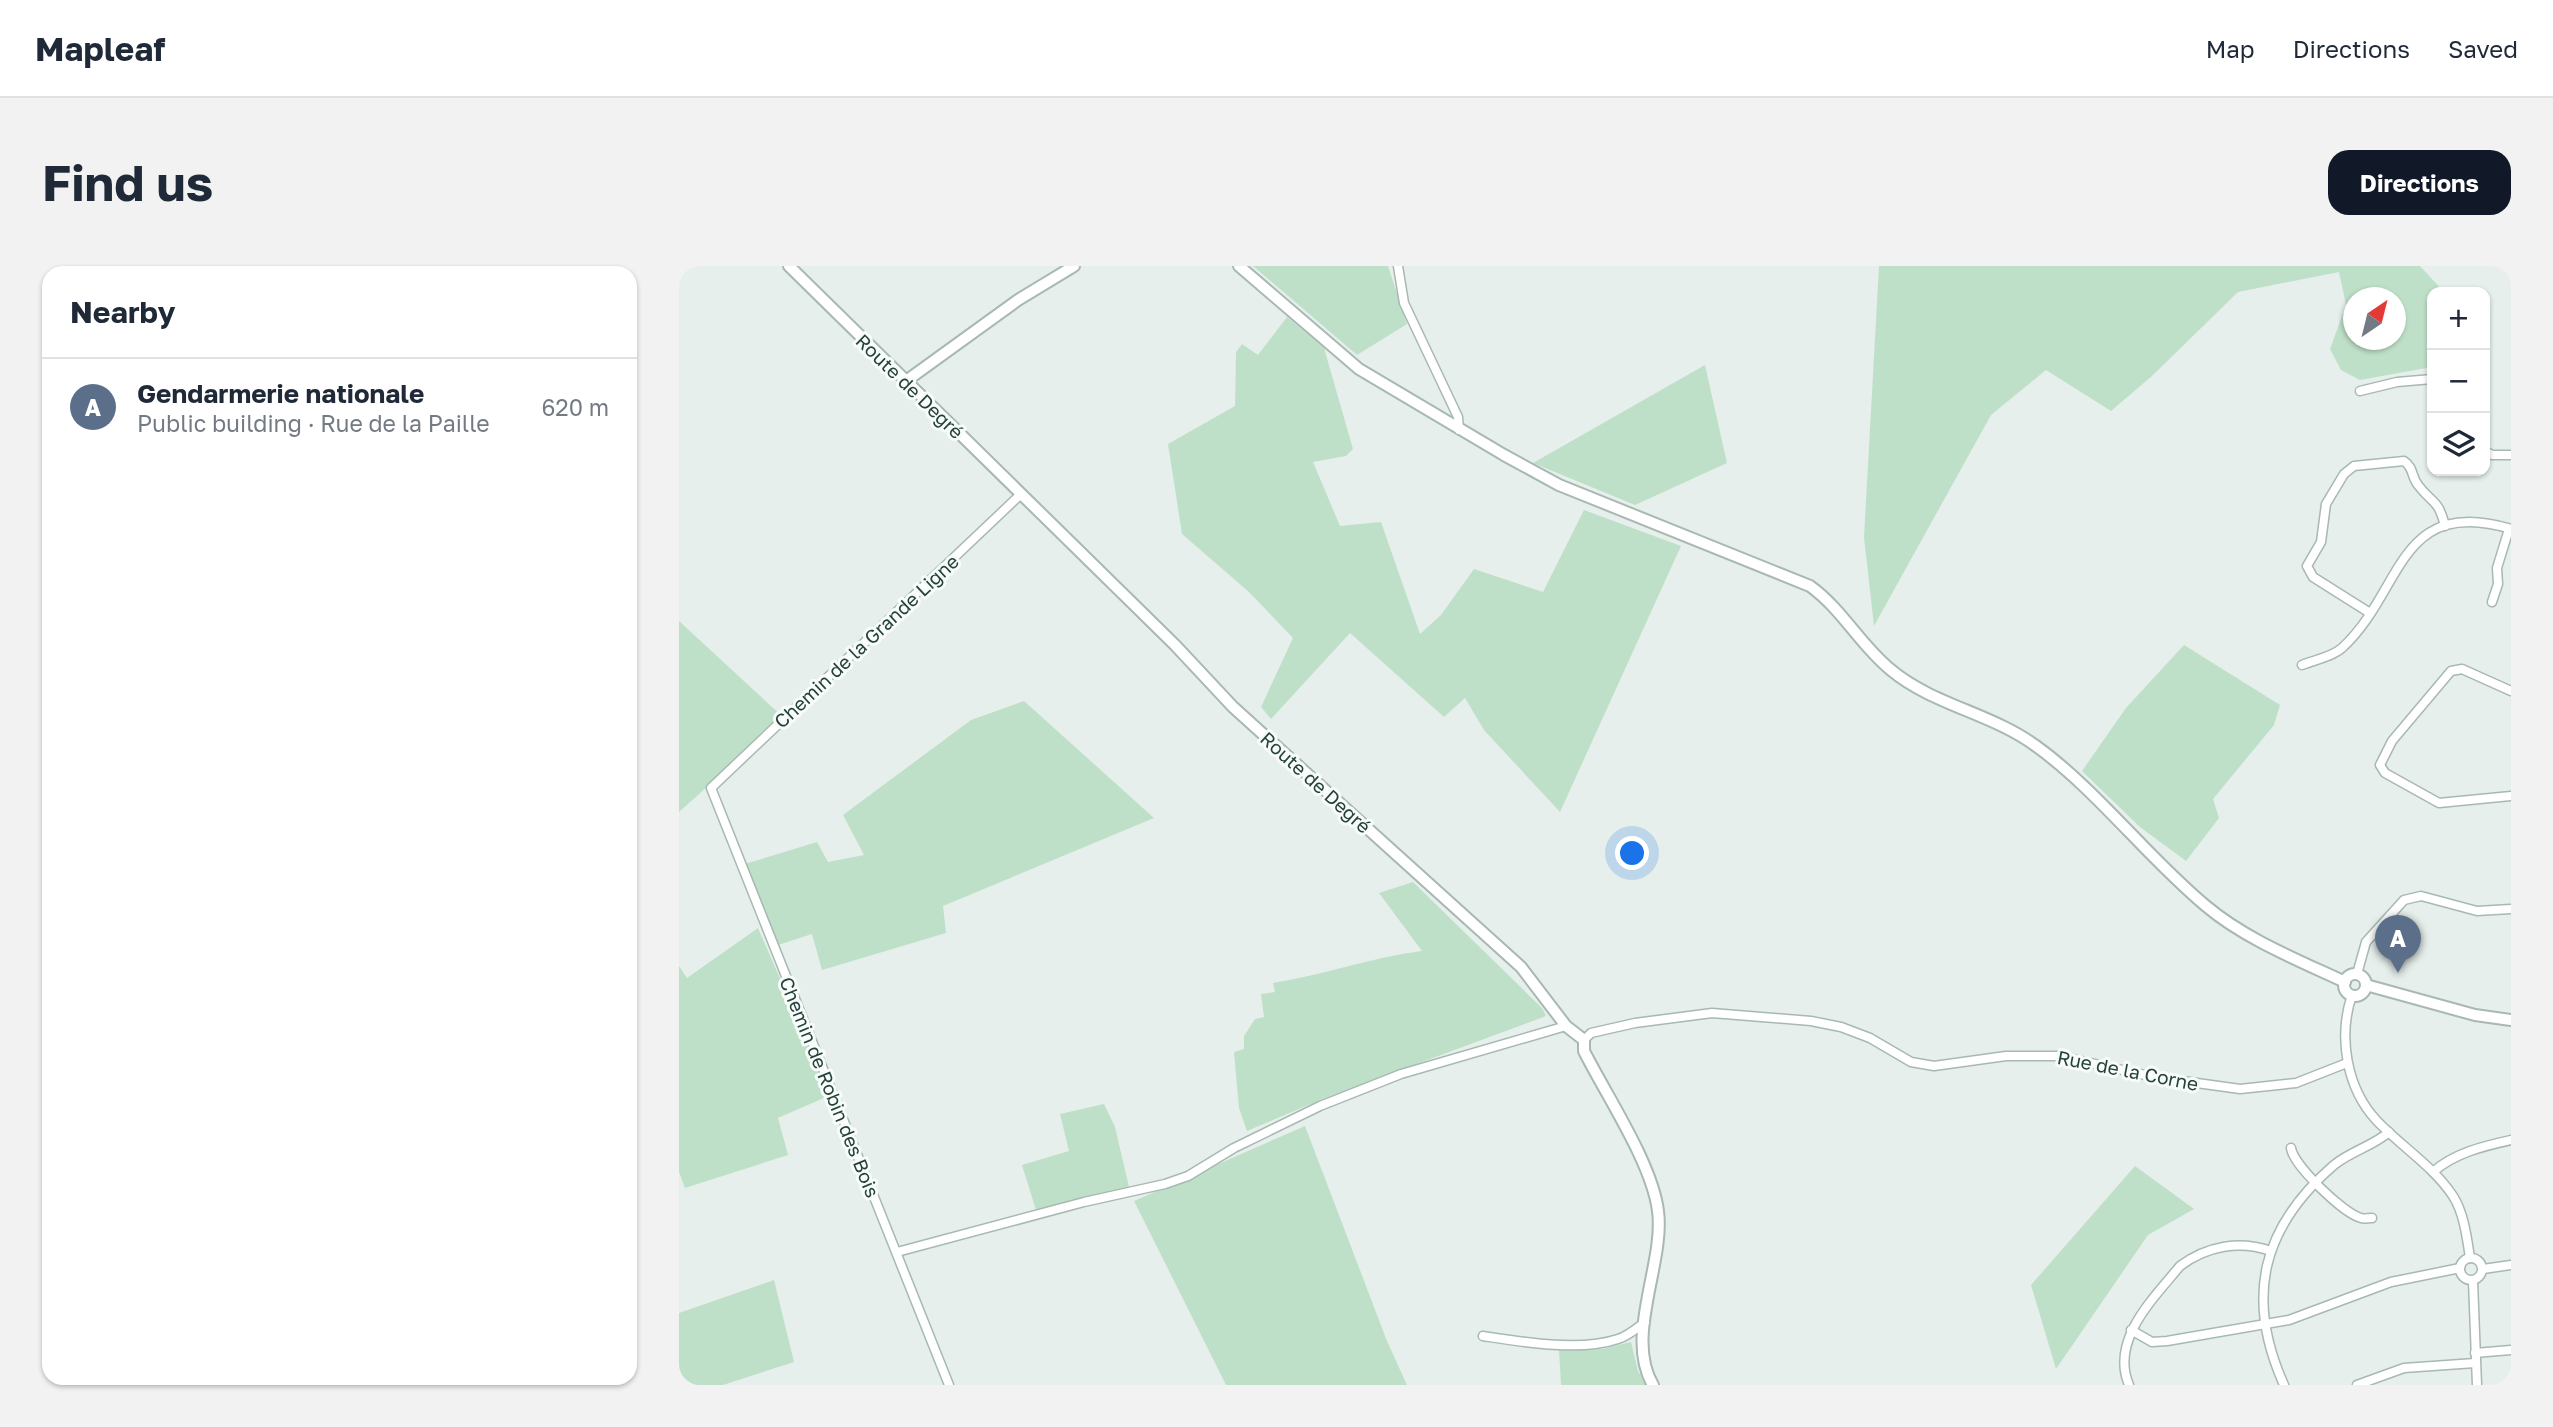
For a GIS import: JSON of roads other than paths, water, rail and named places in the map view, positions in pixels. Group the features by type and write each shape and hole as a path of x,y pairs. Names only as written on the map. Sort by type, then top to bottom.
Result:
{"street":[{"name":"Route de Degré","path":"789,266 1233,707 1521,967 1566,1026 1584,1040"},
{"path":"906,381 1018,300 1074,266"},
{"path":"1238,266 1359,369 1459,430 1559,485 1810,586 1832,603 1873,653 1902,679 1930,696 2017,734 2048,756 2207,907 2239,929 2345,982"},
{"path":"1398,266 1404,303 1454,406 1459,430"},
{"path":"2360,391 2397,382 2427,379"},
{"path":"2490,454 2511,455"},
{"path":"2370,613 2313,577 2307,566 2321,542 2326,505 2344,474 2354,467 2404,461 2411,467 2417,484 2439,506 2445,526"},
{"name":"Chemin de la Grande Ligne","path":"711,788 1021,494"},
{"path":"2302,665 2340,650 2370,613 2410,547 2427,533 2445,526 2468,522 2510,529 2497,568 2498,584 2492,602"},
{"path":"2511,691 2462,669 2451,671 2392,741 2381,765 2385,773 2439,803 2511,796"},
{"name":"Chemin de Robin des Bois","path":"711,788 949,1385"},
{"path":"2357,974 2366,942 2404,900 2421,896 2477,911 2511,909"},
{"path":"2352,995 2346,990 2345,982 2351,975 2357,974 2363,978 2366,985"},
{"path":"2352,995 2361,993 2366,985"},
{"path":"2366,985 2475,1015 2511,1020"},
{"path":"2352,995 2345,1034 2347,1063 2370,1111 2453,1195 2461,1213 2470,1258"},
{"name":"Rue de la Corne","path":"1584,1040 1591,1032 1712,1013 1811,1021 1841,1027 1870,1038 1911,1062 1934,1066 2005,1056 2059,1056 2154,1077 2240,1089 2296,1083 2347,1063"},
{"path":"897,1252 1165,1184 1188,1176 1234,1148 1320,1106 1401,1074 1566,1026"},
{"path":"1584,1040 1584,1051 1651,1184 1658,1208 1658,1243 1645,1322 1644,1353 1653,1385"},
{"path":"2284,1385 2270,1354 2264,1323 2262,1293 2271,1251 2289,1217 2318,1184 2344,1158 2389,1132"},
{"path":"2433,1172 2444,1162 2511,1140"},
{"path":"2291,1148 2292,1157 2318,1184 2360,1218 2372,1219"},
{"path":"2129,1385 2124,1373 2123,1352 2131,1331 2180,1266 2192,1257 2218,1247 2243,1244 2271,1251"},
{"path":"2473,1281 2464,1278 2460,1268 2463,1261 2470,1258 2479,1261 2483,1269"},
{"path":"2483,1269 2511,1265"},
{"path":"2131,1331 2152,1342 2289,1321 2401,1278 2460,1268"},
{"path":"2473,1281 2483,1269"},
{"path":"2473,1281 2477,1385"},
{"path":"1483,1336 1542,1345 1605,1342 1627,1335 1645,1322"},
{"path":"2357,1385 2381,1381 2404,1368 2511,1350"}],"place":[{"name":"Gendarmerie nationale","path":"2398,973"}]}
